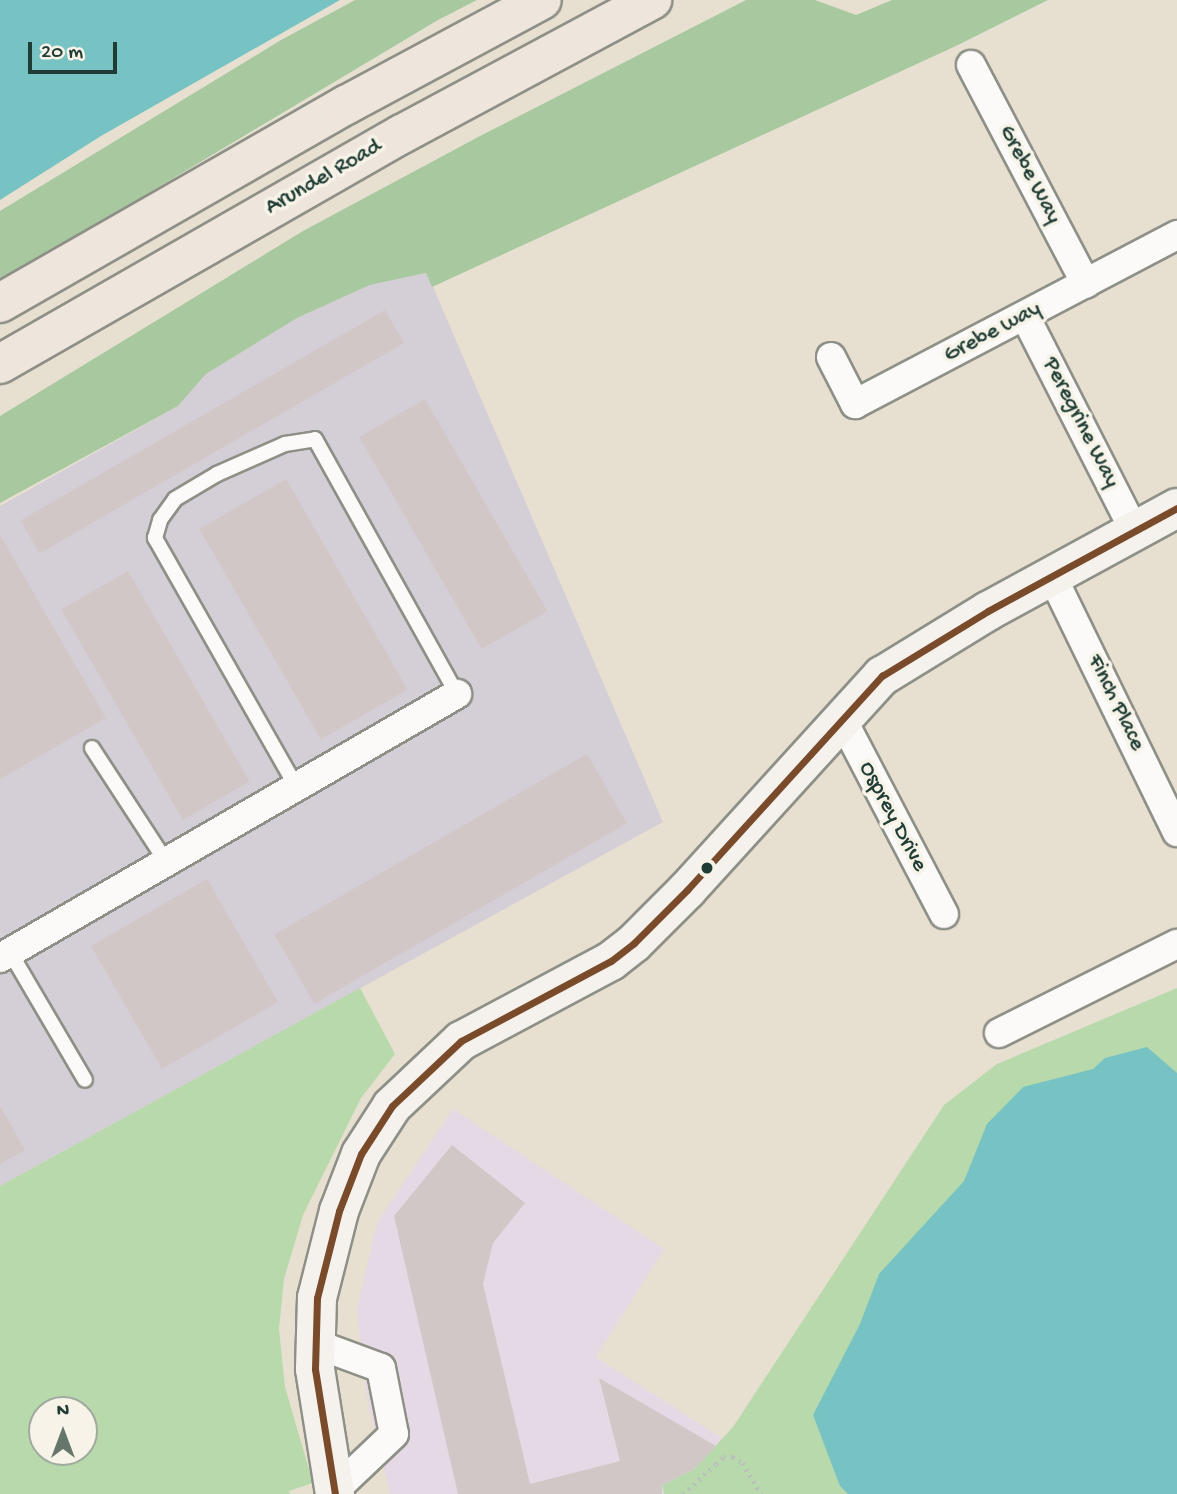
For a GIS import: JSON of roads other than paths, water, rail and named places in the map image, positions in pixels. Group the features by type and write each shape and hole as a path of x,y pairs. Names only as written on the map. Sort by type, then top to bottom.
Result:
{"highway":[{"path":"0,303 346,106 542,0"},
{"name":"Arundel Road","path":"0,364 390,140 652,0"}],"main road":[{"path":"335,1492 318,1405 317,1298 339,1211 361,1154 392,1106 461,1041 611,961 634,943 687,890 882,676 1052,576 1177,509"}],"street":[{"name":"Grebe Way","path":"971,65 1086,284"},
{"name":"Grebe way","path":"831,357 855,404 1177,235"},
{"name":"Peregrine Way","path":"1025,316 1134,530"},
{"name":"Finch Place","path":"1052,576 1177,832"},
{"path":"5,955 457,694"},
{"name":"Osprey Drive","path":"842,719 944,914"},
{"path":"999,1033 1177,944"},
{"path":"316,1344 381,1368 394,1434 335,1492"}],"lane":[{"path":"297,788 155,538 160,520 175,499 217,474 285,444 315,439 457,694"},
{"path":"92,748 167,863"},
{"path":"5,955 85,1080"}],"water":[{"path":"0,0 340,0 101,136 0,200"},
{"path":"1147,1047 1177,1073 1177,1494 848,1494 840,1486 813,1415 860,1324 879,1274 964,1181 987,1124 1023,1087 1093,1069 1105,1058"}]}
